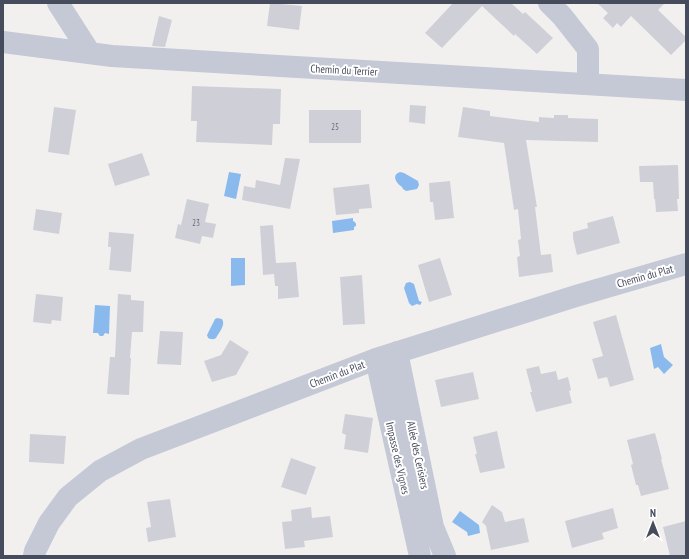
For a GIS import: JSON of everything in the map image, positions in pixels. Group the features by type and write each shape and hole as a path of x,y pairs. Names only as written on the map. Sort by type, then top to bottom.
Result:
{"street":[{"path":"58,3 90,53"},
{"path":"562,7 588,49 588,84"},
{"name":"Chemin du Terrier","path":"3,42 112,56 686,90"},
{"name":"Chemin du Plat","path":"34,556 49,523 68,497 100,471 141,449 376,359 576,296 686,264"},
{"name":"Allée des Cerisiers","path":"397,352 433,527 445,556"},
{"name":"Impasse des Vignes","path":"376,359 420,556"}],"water":[{"path":"229,172 241,174 236,199 224,196"},
{"path":"400,172 418,181 419,185 417,189 406,191 403,189 395,179 397,173"},
{"path":"353,218 353,221 356,224 354,230 333,233 332,221"},
{"path":"231,258 245,258 245,285 231,286"},
{"path":"410,282 414,284 419,301 422,302 420,305 417,304 412,306 409,303 404,288 406,283"},
{"path":"95,305 110,306 109,334 105,333 103,336 100,336 98,333 93,333"},
{"path":"215,319 222,319 223,326 216,338 210,339 207,335"},
{"path":"661,344 664,357 673,365 664,374 658,367 654,369 650,348"},
{"path":"460,511 479,525 480,533 468,536 467,532 452,522"}],"building":[{"path":"270,3 302,6 299,30 267,26"},
{"path":"453,3 511,3 523,14 525,12 553,38 537,54 515,34 514,36 482,6 442,48 425,33"},
{"path":"597,3 665,3 658,10 686,37 686,40 671,55 631,16 621,27 617,23 613,28 603,18 608,13"},
{"path":"159,16 172,20 165,47 152,46"},
{"path":"192,86 281,89 280,124 273,124 272,145 196,142 197,121 191,121"},
{"path":"410,105 426,106 425,124 409,122"},
{"path":"54,107 76,110 69,155 48,152"},
{"path":"463,107 490,111 490,116 539,122 539,117 554,118 554,115 568,115 568,118 598,119 598,142 526,140 537,207 535,207 541,255 551,254 553,272 519,277 517,257 520,256 518,240 521,239 518,209 514,210 504,143 458,137"},
{"path":"309,110 361,110 361,143 309,143"},
{"path":"142,153 150,175 115,186 108,164"},
{"path":"285,158 300,159 290,209 242,200 244,186 255,188 256,180 280,185"},
{"path":"678,165 678,211 656,212 653,182 640,182 639,166"},
{"path":"450,181 454,218 435,220 433,202 430,202 429,183"},
{"path":"369,184 372,208 359,209 359,213 336,215 333,188"},
{"path":"187,199 209,204 205,222 216,224 213,238 202,236 200,244 175,238 178,224 181,225"},
{"path":"36,209 62,213 59,234 33,230"},
{"path":"613,216 620,243 577,255 573,232 588,228 587,223"},
{"path":"273,225 276,263 296,262 299,297 278,299 278,286 275,286 274,274 263,275 260,226"},
{"path":"109,232 134,234 131,272 109,270 111,247 108,247"},
{"path":"440,258 452,295 429,302 418,265"},
{"path":"362,275 365,324 343,325 340,277"},
{"path":"36,294 63,297 61,321 52,320 51,324 33,322"},
{"path":"118,294 131,295 131,300 144,301 143,332 132,332 129,395 107,394 110,357 115,357"},
{"path":"616,315 634,380 610,387 607,377 598,379 592,359 603,356 593,322"},
{"path":"160,331 183,332 181,365 157,364"},
{"path":"230,340 249,352 236,375 212,382 204,361 221,355"},
{"path":"539,366 541,374 556,371 558,380 568,377 572,403 536,412 530,392 532,392 526,369"},
{"path":"473,372 479,399 441,407 435,380"},
{"path":"345,414 373,418 368,453 344,449 346,435 342,433"},
{"path":"497,431 505,468 480,473 475,454 477,454 473,437"},
{"path":"655,433 669,489 641,496 638,485 636,485 631,465 633,464 627,440"},
{"path":"30,434 66,436 64,464 29,462"},
{"path":"291,458 316,467 306,495 281,487"},
{"path":"170,499 176,537 148,542 146,528 151,527 147,502"},
{"path":"492,505 502,512 505,522 524,518 529,542 491,550 486,526 482,522"},
{"path":"311,507 312,518 330,516 333,537 304,541 305,547 285,549 282,522 292,521 291,510"},
{"path":"613,508 618,528 602,533 604,539 572,548 565,521"},
{"path":"686,521 686,556 670,556 663,527"}]}
